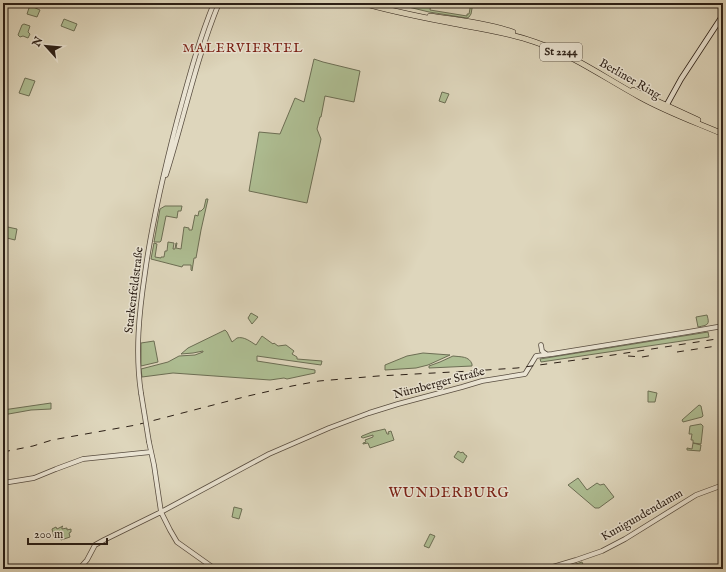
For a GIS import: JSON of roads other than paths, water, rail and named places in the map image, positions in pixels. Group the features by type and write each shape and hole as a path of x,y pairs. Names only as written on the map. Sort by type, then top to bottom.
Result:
{"main road":[{"name":"Berliner Ring","path":"363,3 405,14 511,34 534,41 572,58 640,98 723,131"},
{"name":"Berliner Ring","path":"373,3 406,11 492,26 536,39 574,56 666,108 723,134"},
{"path":"666,108 681,79 723,15"}],"street":[{"name":"Starkenfeldstraße","path":"214,3 202,33 189,76 166,164 148,249 141,296 137,345 141,391 161,512 177,542 215,569"},
{"name":"Starkenfeldstraße","path":"160,191 176,145 201,52 219,3"},
{"name":"Nürnberger Straße","path":"79,569 95,546 104,540 170,508 269,454 368,413 482,381 525,374 536,356 723,326"},
{"path":"541,345 542,351 547,354"},
{"path":"3,484 34,478 86,459 151,452"},
{"name":"Kunigundendamm","path":"546,569 576,560 612,546 702,492 723,485"},
{"path":"159,504 165,508 170,508"}],"railway":[{"path":"3,452 33,446 52,440 136,425 248,396 319,381 517,368 723,338"},
{"path":"677,352 723,345"},
{"path":"628,356 642,357 654,355"}],"district":[{"name":"MALERVIERTEL","path":"243,48"},
{"name":"WUNDERBURG","path":"449,493"}]}
